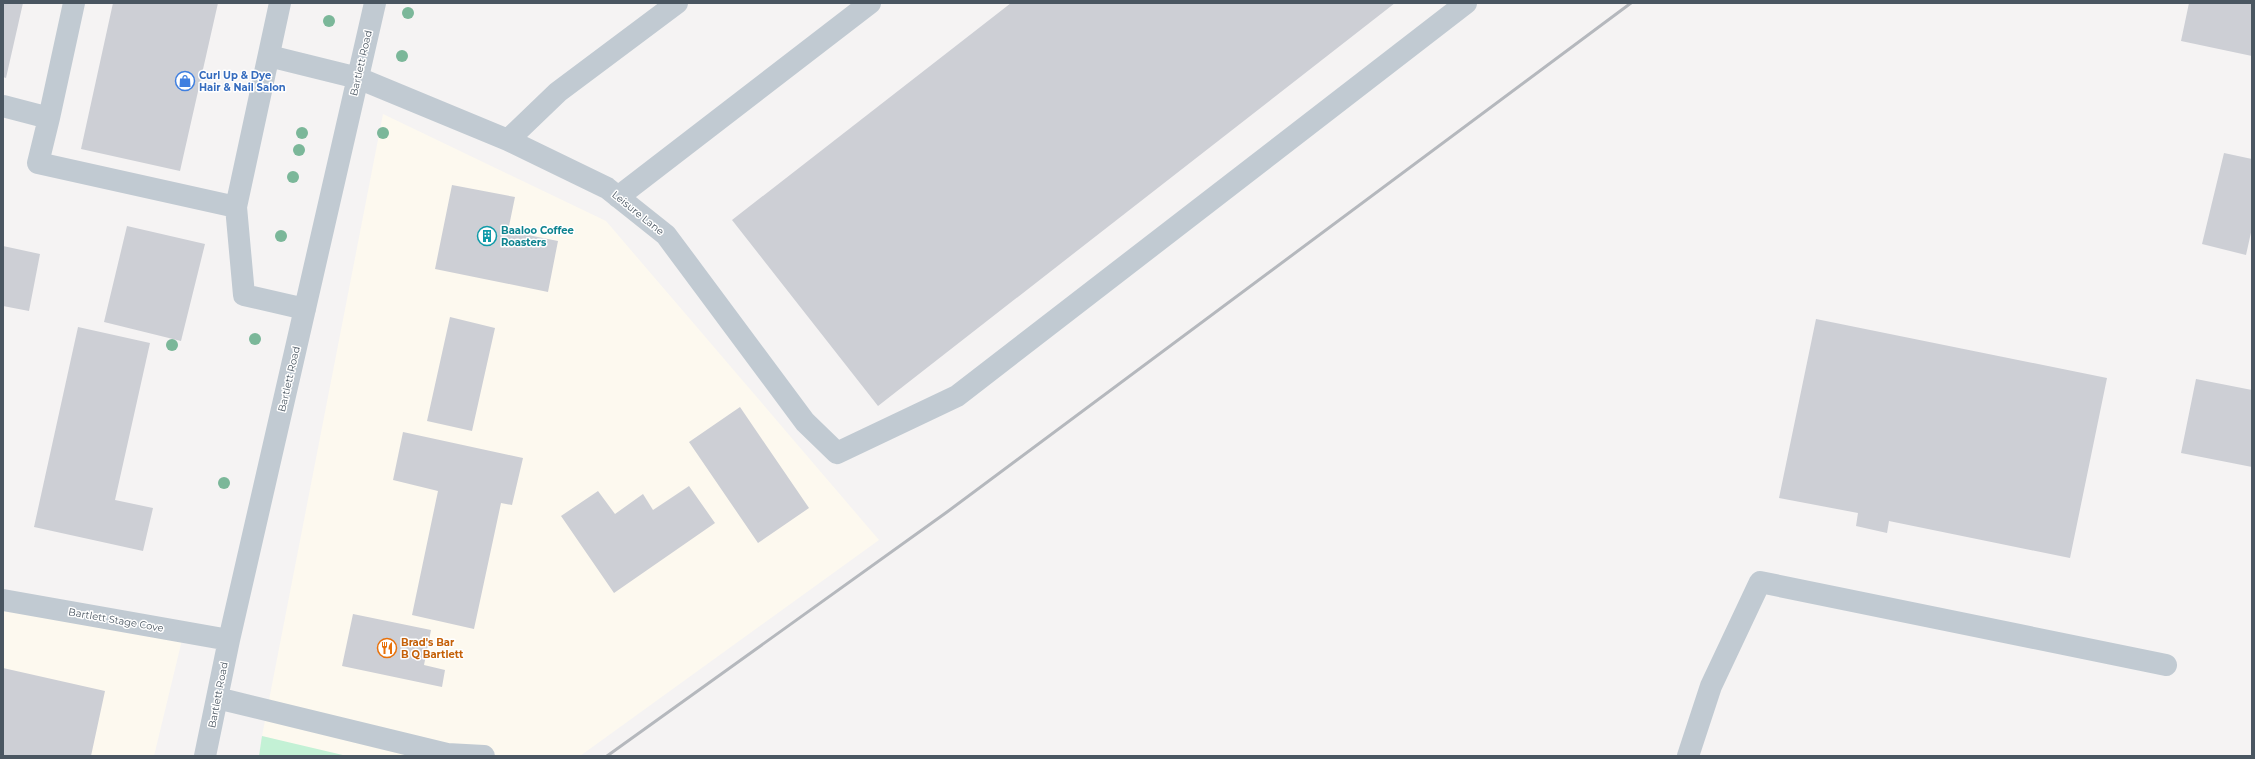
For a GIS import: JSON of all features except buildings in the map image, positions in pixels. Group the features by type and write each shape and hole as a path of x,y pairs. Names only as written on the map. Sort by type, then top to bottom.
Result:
{"street":[{"path":"74,3 38,163 236,207"},
{"path":"280,3 236,207 244,294 305,309"},
{"name":"Bartlett Road","path":"205,756 228,640 375,3"},
{"path":"508,140 558,92 677,3"},
{"path":"618,197 870,3"},
{"name":"Leisure Lane","path":"269,56 358,78 508,140 607,188 666,235 805,422 837,453 957,396 1466,3"},
{"path":"3,106 49,118"},
{"path":"1688,756 1711,686 1760,582 2166,664"},
{"name":"Bartlett Stage Cove","path":"3,600 228,640"},
{"path":"217,698 447,754 484,756"}],"shaded area":[{"path":"383,114 606,221 879,540 580,756 338,756 262,736"},
{"path":"3,608 182,640 154,756 3,756"}],"green space":[{"path":"262,736 347,756 259,756"}],"railway":[{"path":"607,756 947,512 1631,3"}],"place":[{"name":"Curl Up & Dye Hair & Nail Salon","path":"185,81"},
{"name":"Baaloo Coffee Roasters","path":"487,236"},
{"name":"Brad's Bar B Q Bartlett","path":"387,648"}]}
